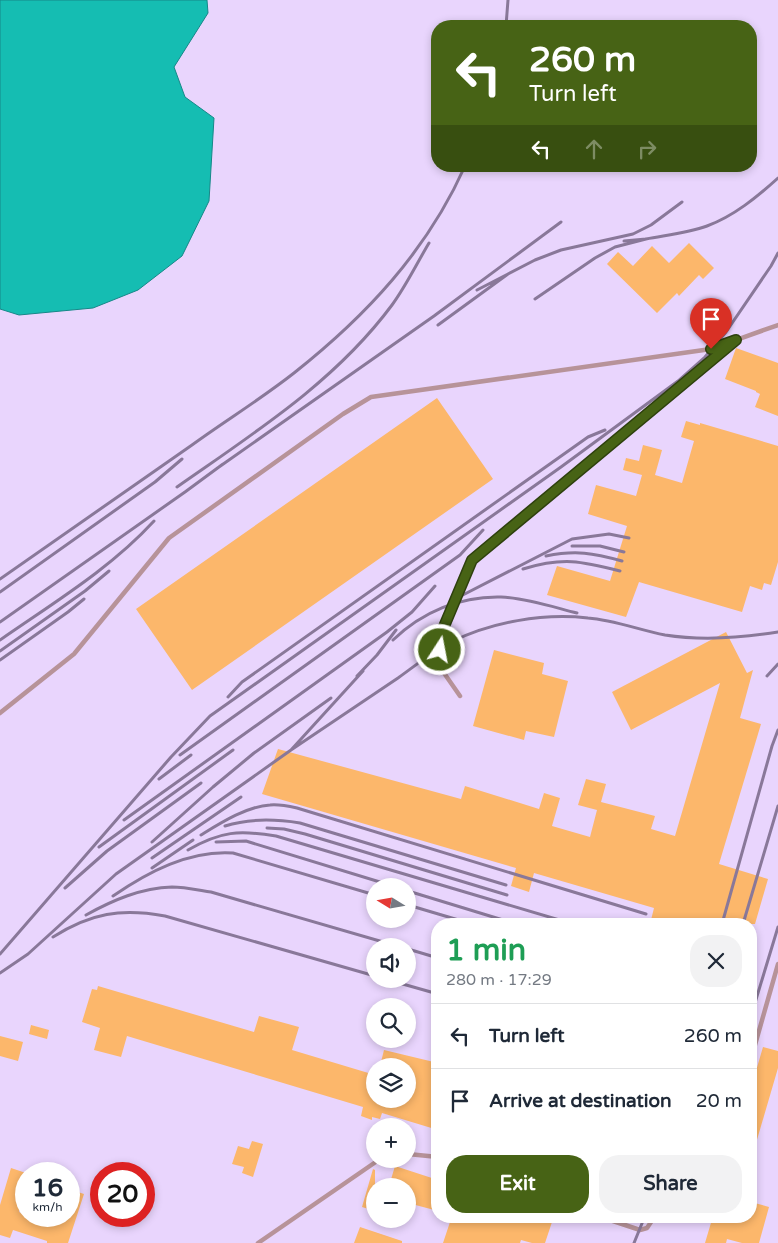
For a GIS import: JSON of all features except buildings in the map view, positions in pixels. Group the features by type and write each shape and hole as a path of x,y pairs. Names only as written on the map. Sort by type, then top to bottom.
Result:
{"lane":[{"path":"0,713 74,654 169,538 343,414 371,397 711,349 778,325"},
{"path":"460,696 444,673 440,650 440,636 472,560 736,340"},
{"path":"757,1037 778,964"},
{"path":"416,1155 431,1156"},
{"path":"258,1243 367,1168"},
{"path":"619,1223 640,1230 646,1228 650,1223"}],"shaded area":[{"path":"0,0 207,0 208,13 174,67 185,97 214,118 209,201 182,256 138,290 93,308 19,315 0,309"}],"railway":[{"path":"506,20 508,0"},
{"path":"0,579 269,392 346,329 370,305 413,254 450,197 462,172"},
{"path":"646,239 677,234 717,222 745,205 778,178"},
{"path":"508,274 535,260 561,250 633,234 651,225 682,202"},
{"path":"219,467 434,316 561,222"},
{"path":"535,299 595,258 615,247 646,239 624,241"},
{"path":"177,487 292,405 345,358 370,333 392,305 429,243"},
{"path":"0,954 171,757 210,716 561,467 678,381 705,357 726,332 778,253"},
{"path":"438,325 508,274 477,290"},
{"path":"228,697 242,682 588,437 605,430"},
{"path":"0,592 155,482 182,459"},
{"path":"0,622 223,464"},
{"path":"0,640 100,570 119,555 154,521"},
{"path":"180,755 460,555 483,530"},
{"path":"455,599 572,539 609,534 629,538"},
{"path":"572,546 600,546 624,552"},
{"path":"546,556 584,553 622,561"},
{"path":"523,569 550,563 572,562 620,571"},
{"path":"0,651 85,591 109,571"},
{"path":"124,820 387,632 412,612 435,586"},
{"path":"393,640 416,621 429,614 471,599 486,597 520,599 577,613"},
{"path":"0,660 84,599"},
{"path":"291,750 444,646 467,635 500,624 535,618 571,617 598,619 679,637 736,637 778,632"},
{"path":"357,676 377,655 396,630"},
{"path":"767,676 778,664"},
{"path":"0,973 28,954 116,874 291,750 363,671"},
{"path":"152,842 254,753 331,698"},
{"path":"724,918 778,730"},
{"path":"99,847 233,750"},
{"path":"159,779 191,755"},
{"path":"65,888 107,851 201,783"},
{"path":"152,858 241,797"},
{"path":"201,835 234,816 252,809 270,805 287,806 646,914"},
{"path":"745,918 778,806"},
{"path":"225,826 234,823 262,820 300,823 506,885"},
{"path":"267,828 284,829 305,834 507,895"},
{"path":"188,850 210,839 230,834 251,833 276,836 553,918"},
{"path":"152,868 193,840"},
{"path":"216,842 246,841 367,878"},
{"path":"113,896 140,879 170,864 201,855 217,853 233,853 366,892"},
{"path":"86,915 106,904 138,892 172,887 211,892 369,938"},
{"path":"416,893 496,918"},
{"path":"416,907 452,918"},
{"path":"53,937 80,922 107,914 149,914 165,916 366,973"},
{"path":"757,996 778,927"},
{"path":"416,951 431,956"},
{"path":"416,988 431,992"},
{"path":"634,1243 642,1223"}],"route":[{"path":"440,650 440,636 472,560 736,340 711,349"}]}
